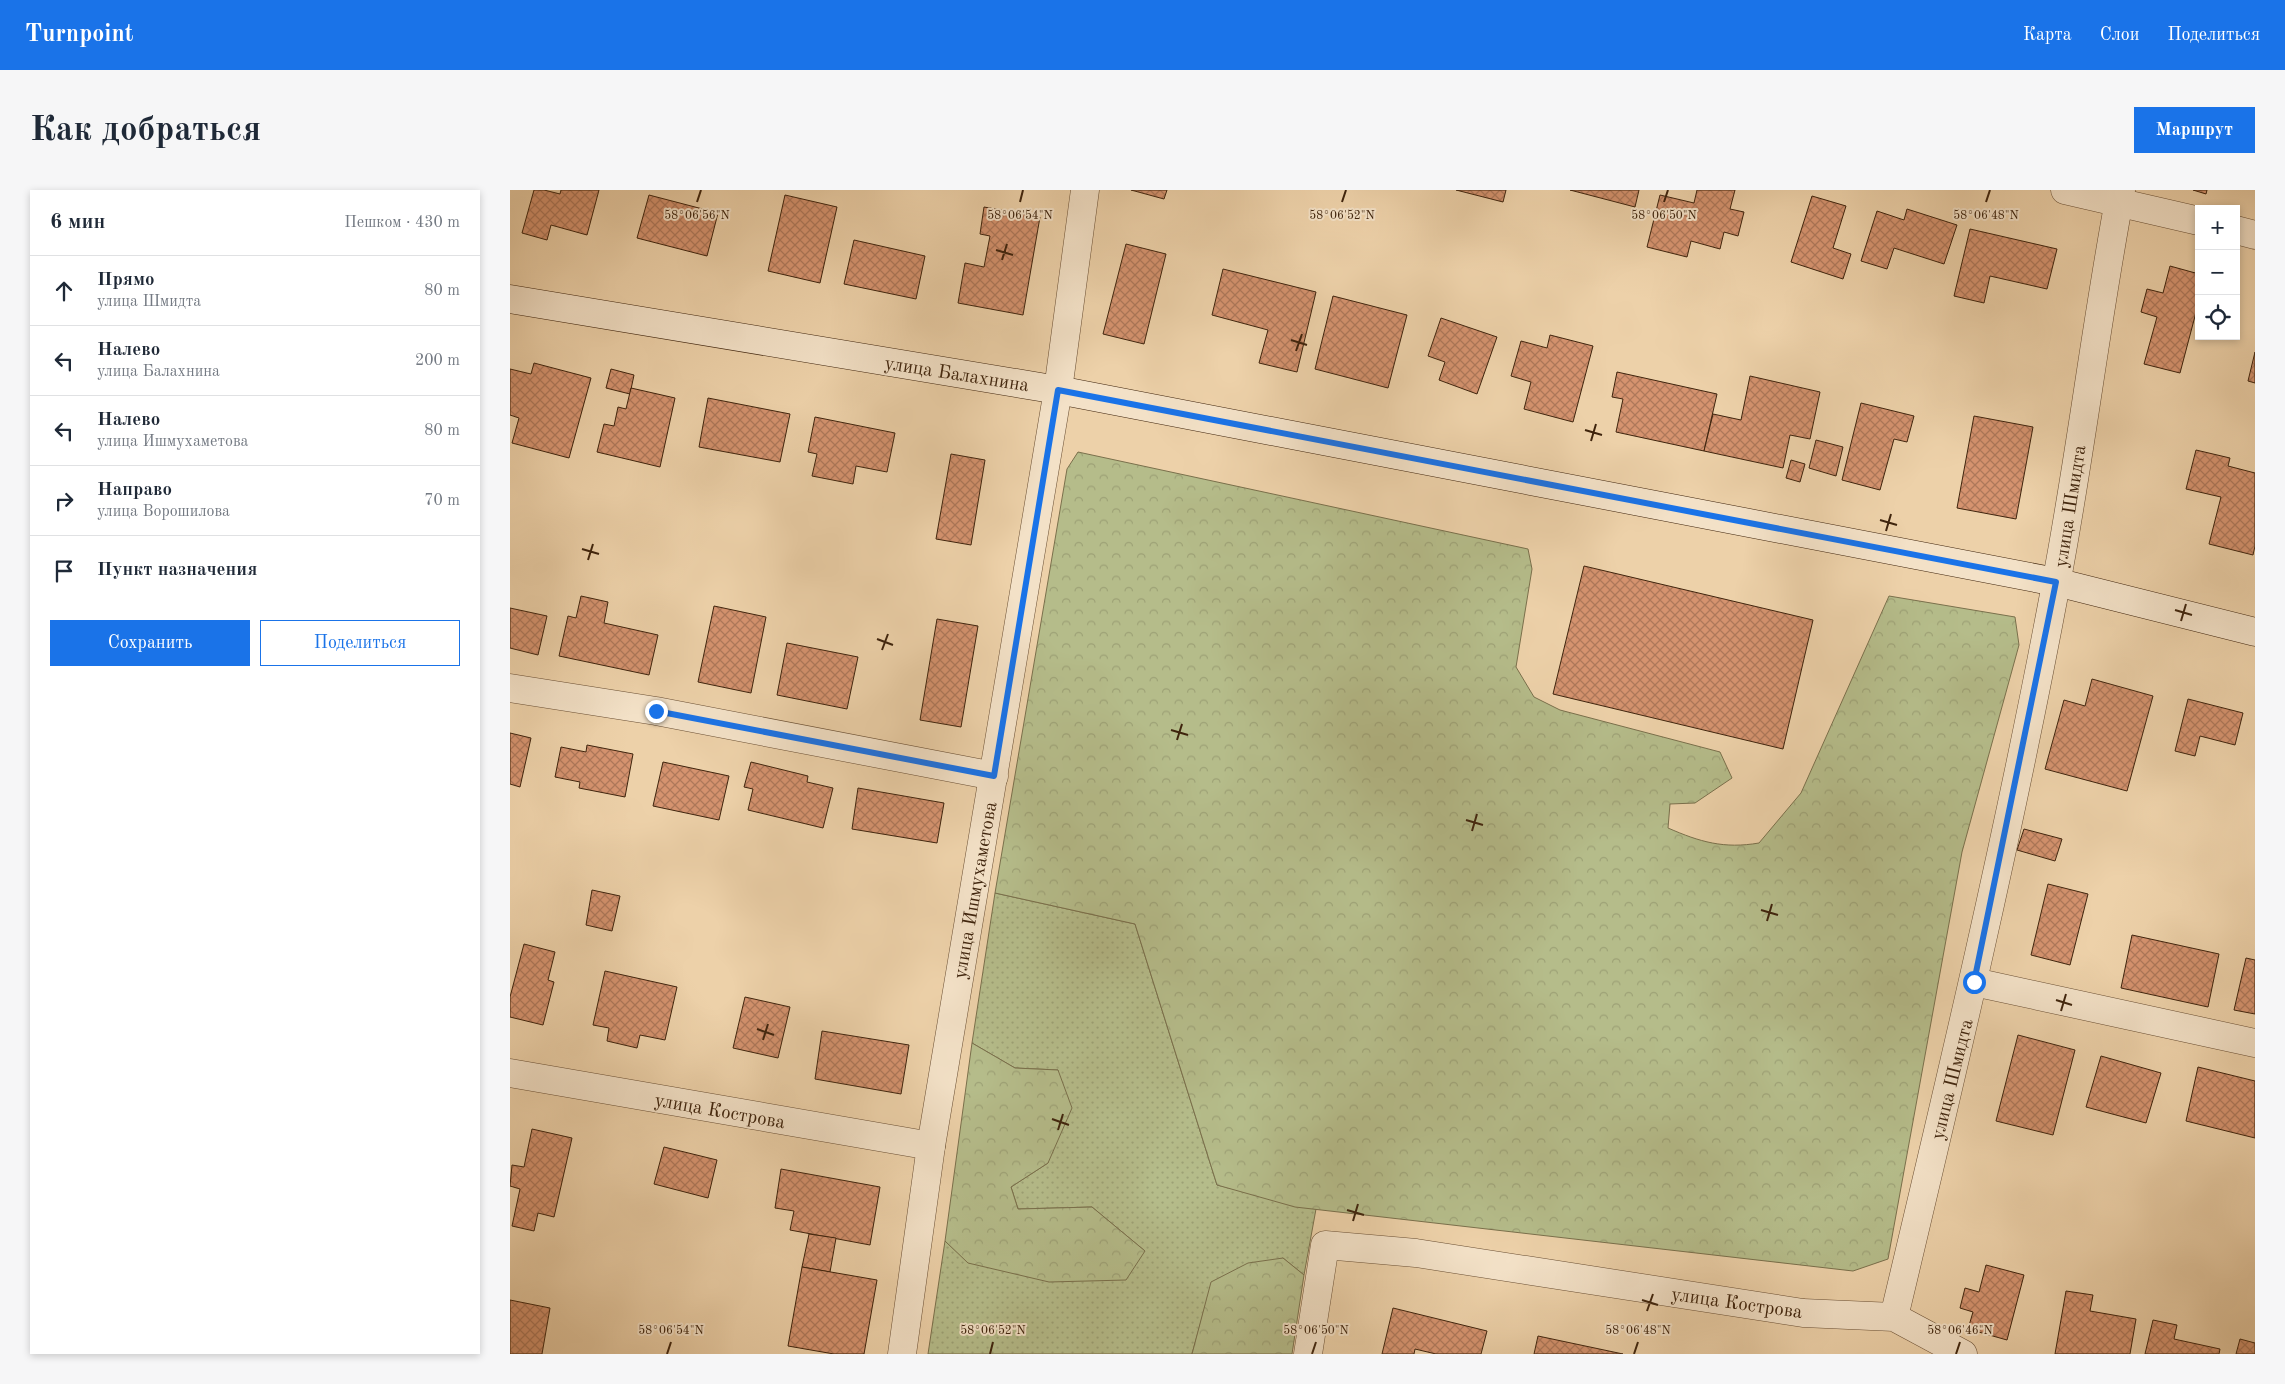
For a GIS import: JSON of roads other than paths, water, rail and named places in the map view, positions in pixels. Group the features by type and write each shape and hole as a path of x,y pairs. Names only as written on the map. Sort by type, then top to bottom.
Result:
{"street":[{"name":"улица Ишмухаметова","path":"902,1354 931,1146 1058,390 1085,190"},
{"path":"2065,190 2120,195 2195,220"},
{"name":"улица Шмидта","path":"1894,1317 1974,982 2056,582 2120,195"},
{"path":"2240,231 2255,234"},
{"name":"улица Балахнина","path":"510,298 1058,390 2056,582 2255,632"},
{"path":"510,688 656,711 994,776"},
{"path":"1974,982 2255,1043"},
{"name":"улица Кострова","path":"510,1074 931,1146"},
{"name":"улица Кострова","path":"1308,1354 1325,1245 1416,1253 1803,1313 1894,1317 1963,1354"}]}
